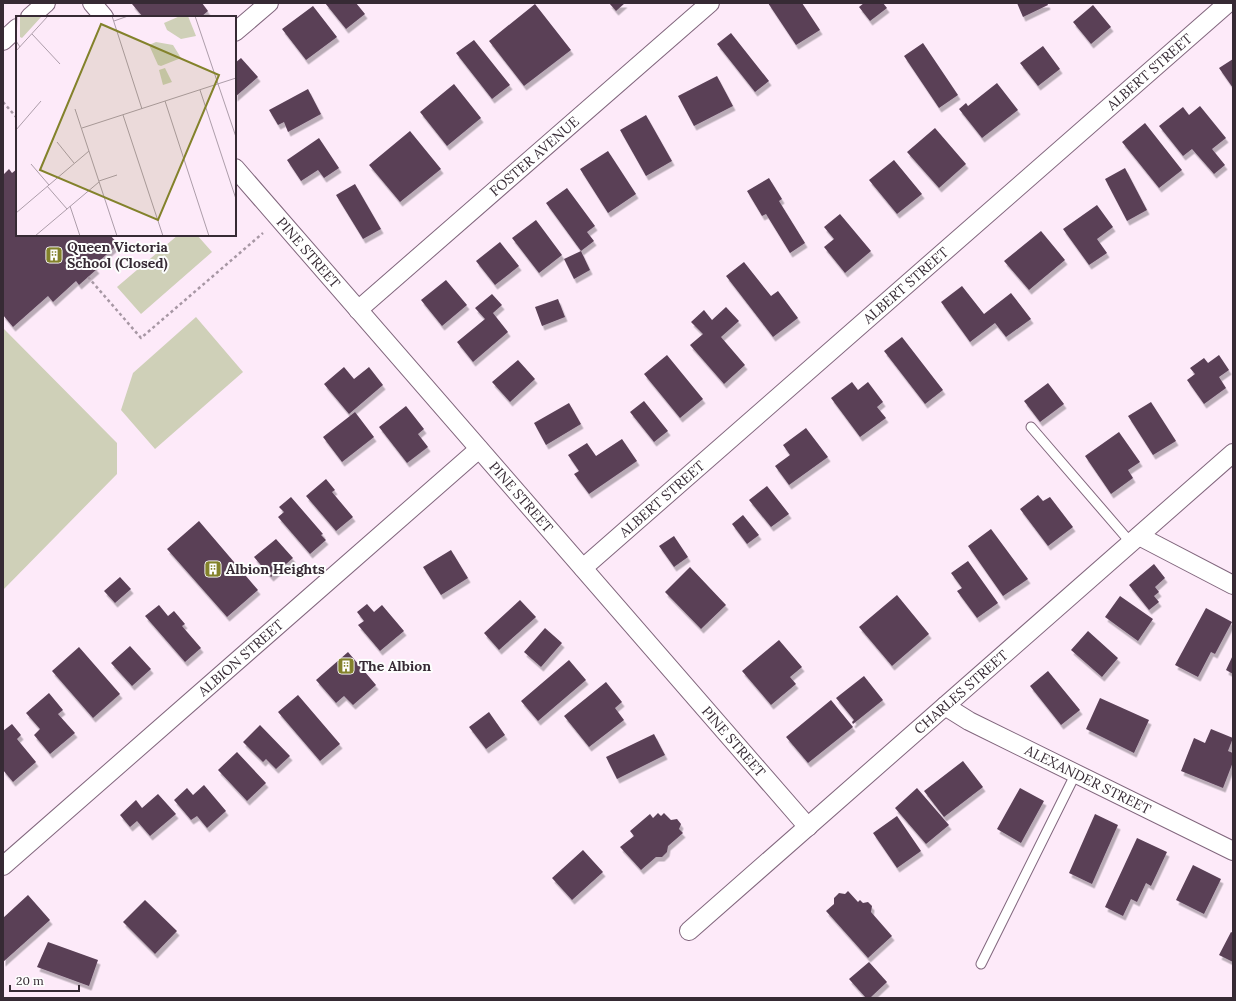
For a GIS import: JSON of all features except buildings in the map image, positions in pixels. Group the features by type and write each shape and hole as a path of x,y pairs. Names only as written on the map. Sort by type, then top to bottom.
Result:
{"street":[{"path":"31,16 46,3"},
{"path":"92,3 103,16"},
{"path":"236,31 269,3"},
{"name":"FOSTER AVENUE","path":"358,310 710,3"},
{"name":"ALBERT STREET","path":"583,568 1228,3"},
{"path":"3,41 16,29"},
{"name":"PINE STREET","path":"236,169 808,827"},
{"name":"ALBION STREET","path":"3,866 479,449"},
{"name":"CHARLES STREET","path":"688,931 1233,453"},
{"path":"1135,540 1233,585"},
{"name":"ALEXANDER STREET","path":"945,706 969,721 1233,851"}],"lane":[{"path":"1031,427 1135,540"},
{"path":"980,964 1076,773"}],"path":[{"path":"3,102 16,117"},
{"path":"88,277 141,338 263,233"}],"green space":[{"path":"177,236 198,236 212,252 141,314 117,287"},
{"path":"196,317 243,372 155,449 121,410 133,373"},
{"path":"3,328 117,443 117,474 3,590"}],"place":[{"name":"Queen Victoria School (Closed)","path":"54,255"},
{"name":"Albion Heights","path":"213,569"},
{"name":"The Albion","path":"346,666"}]}
